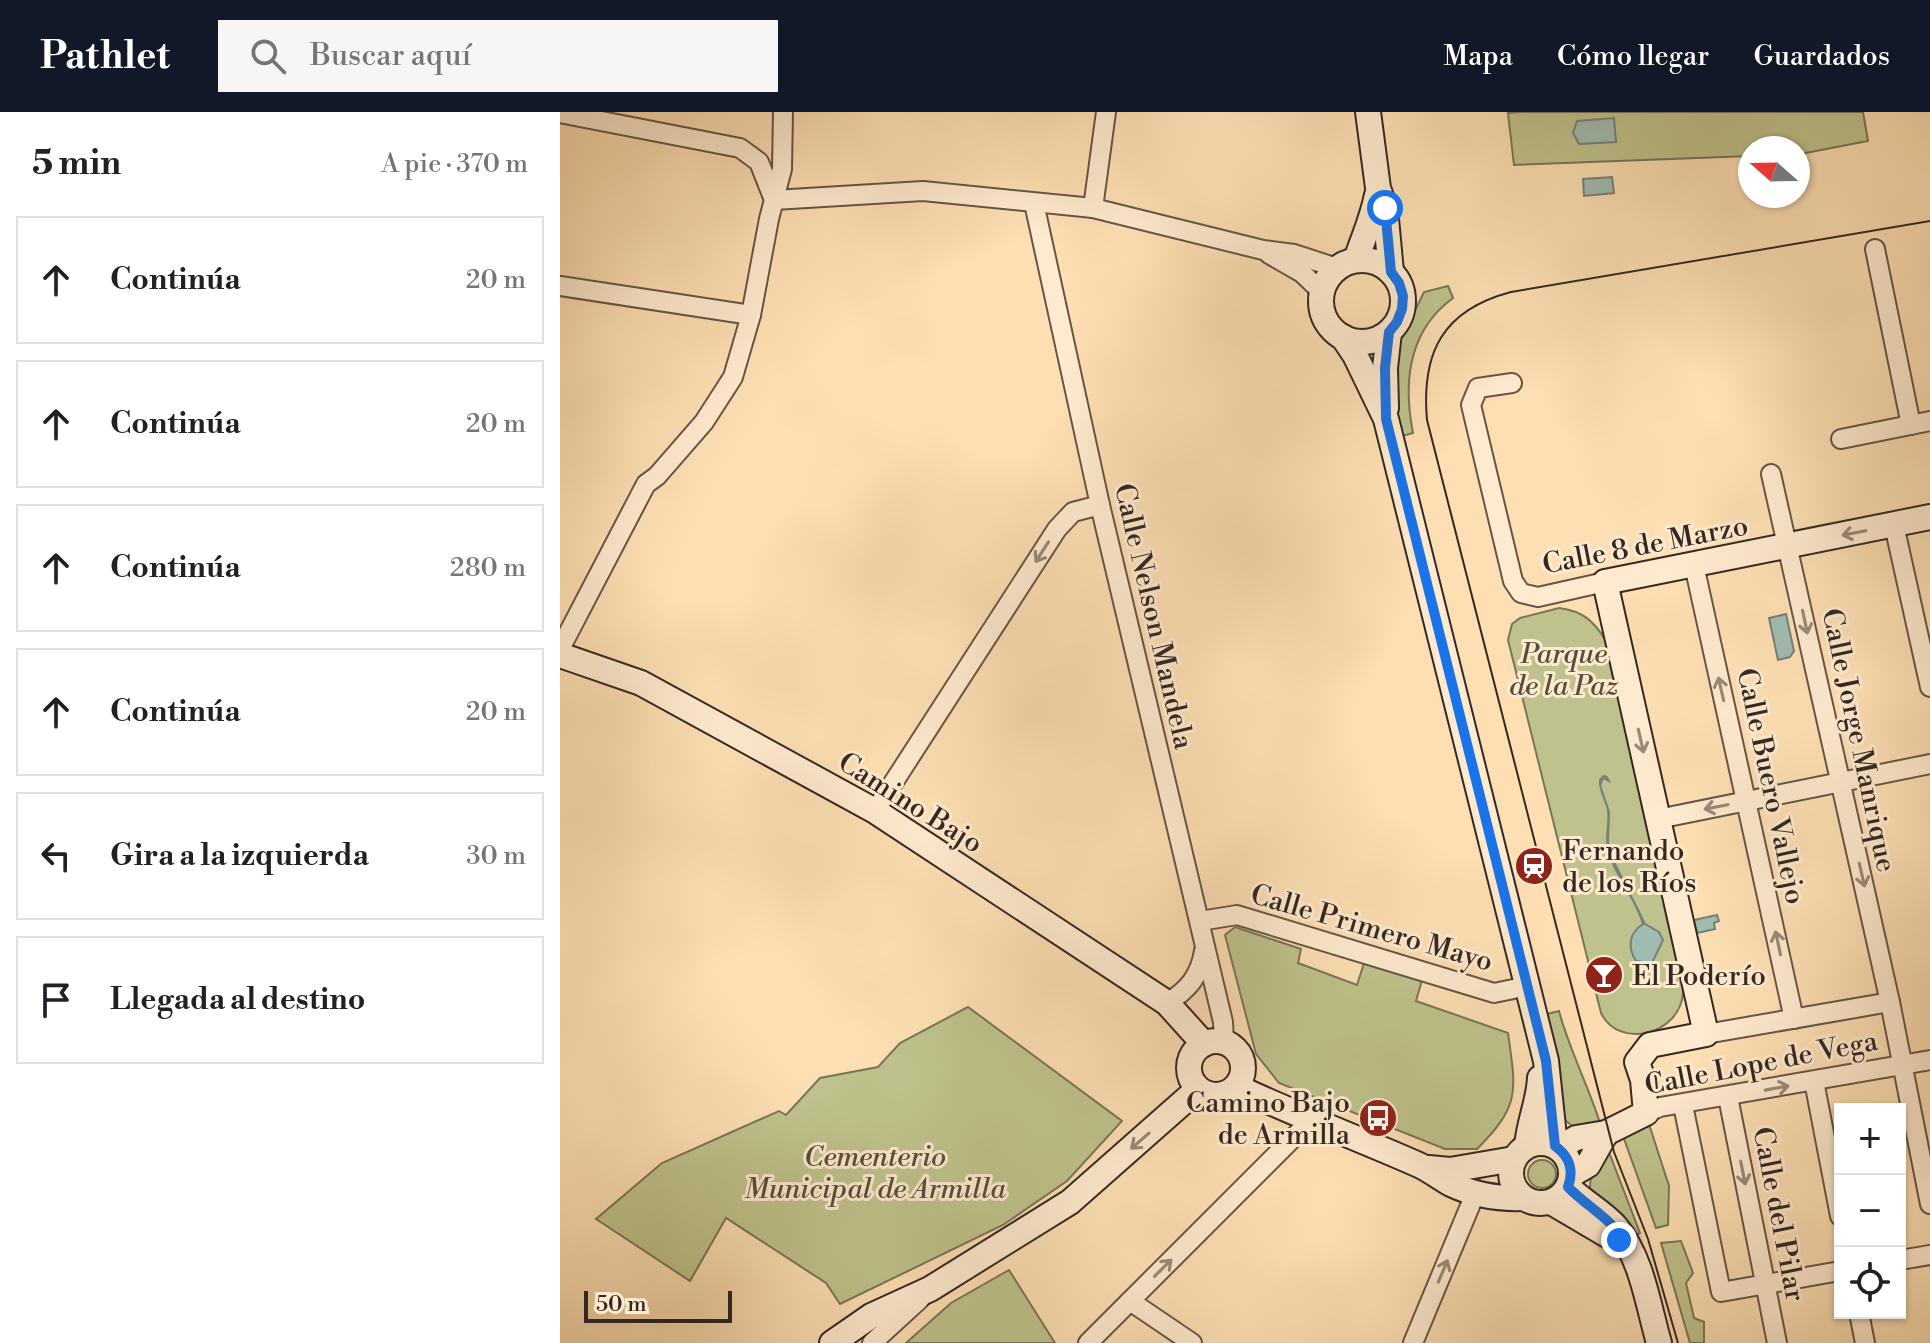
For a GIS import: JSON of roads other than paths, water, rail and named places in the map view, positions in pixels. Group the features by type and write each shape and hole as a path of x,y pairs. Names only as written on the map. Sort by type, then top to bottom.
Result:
{"street":[{"path":"560,649 646,484 657,476 704,422 733,377 751,315 782,169 783,112"},
{"path":"1093,208 1106,112"},
{"path":"1368,112 1378,188 1385,208 1391,272"},
{"path":"560,113 740,148 759,162 774,200"},
{"path":"1378,188 1371,225 1347,264 1325,283 1321,306 1332,329 1343,337 1355,355 1386,419 1528,986 1551,1094 1557,1147"},
{"path":"774,200 923,191 1093,208 1263,250 1347,264 1369,260 1391,272 1399,283 1403,296 1402,309 1389,332 1366,341 1343,337"},
{"name":"Calle Nelson Mandela","path":"1034,203 1100,505 1223,1022 1214,1043"},
{"path":"1875,249 1911,425"},
{"path":"1263,250 1302,273 1322,292"},
{"path":"560,286 751,315"},
{"path":"1386,419 1385,368 1389,332"},
{"name":"Calle 8 de Marzo","path":"1512,383 1478,388 1471,405 1513,581 1521,593 1538,597 1930,517"},
{"path":"1841,439 1930,421"},
{"name":"Calle Jorge Manrique","path":"1771,474 1890,1002 1930,1204"},
{"path":"875,811 1057,529 1073,512 1100,505"},
{"path":"1894,525 1930,687"},
{"name":"Calle Buero Vallejo","path":"1694,565 1794,1019"},
{"path":"1605,582 1706,1034"},
{"name":"Camino Bajo","path":"560,655 641,683 875,811 1167,1003 1214,1043"},
{"path":"1658,819 1930,764"},
{"name":"Calle Primero Mayo","path":"1200,921 1237,915 1494,993 1528,986"},
{"path":"1167,1003 1196,978 1205,948"},
{"path":"1646,1113 1643,1080 1637,1062 1650,1045 1890,1002"},
{"path":"1523,1198 1512,1181 1540,1093 1539,1035"},
{"path":"1214,1043 1237,1050 1244,1070 1237,1087 1224,1095 1215,1096 1198,1089 1190,1076 1193,1053 1214,1043"},
{"name":"Calle Lope de Vega","path":"1557,1147 1576,1138 1606,1133 1660,1107 1930,1060"},
{"path":"1814,1081 1834,1185"},
{"path":"1237,1087 1310,1121 1422,1166 1475,1194 1503,1199 1523,1198 1537,1204 1563,1188 1588,1165 1606,1133"},
{"path":"832,1343 871,1316 930,1289 1070,1202 1198,1089"},
{"name":"Calle del Pilar","path":"1728,1097 1777,1343"},
{"path":"1683,1105 1721,1292 1834,1272"},
{"path":"1088,1343 1310,1121"},
{"path":"1422,1166 1450,1170 1520,1153 1541,1143 1557,1147 1569,1160 1563,1188"},
{"path":"1563,1188 1615,1226 1639,1274 1659,1343"},
{"path":"1413,1343 1475,1194"},
{"path":"1906,1259 1930,1255"},
{"path":"872,1343 930,1289"},
{"path":"1130,1301 1192,1343"},
{"path":"1860,1319 1865,1343"}],"water":[{"path":"1614,118 1616,142 1579,144 1573,133 1577,121"},
{"path":"1612,177 1614,193 1584,196 1583,179"},
{"path":"1786,614 1794,651 1790,657 1778,660 1769,618"},
{"path":"1607,806 1608,843 1612,858 1635,904 1609,854 1607,843"},
{"path":"1636,907 1645,924 1659,932 1663,940 1652,963 1636,961 1631,951 1632,936 1643,924"},
{"path":"1717,915 1719,921 1714,923 1715,929 1697,933 1694,920"}],"tram line":[{"path":"1678,1343 1648,1239 1614,1152 1427,420 1428,374 1441,337 1453,322 1468,310 1511,292 1930,221"}],"place":[{"name":"Fernando de los Ríos","path":"1534,866"},
{"name":"El Poderío","path":"1604,975"},
{"name":"Camino Bajo de Armilla","path":"1378,1118"}],"park label":[{"name":"Parque de la Paz","path":"1564,669"},
{"name":"Cementerio Municipal de Armilla","path":"875,1172"}]}
